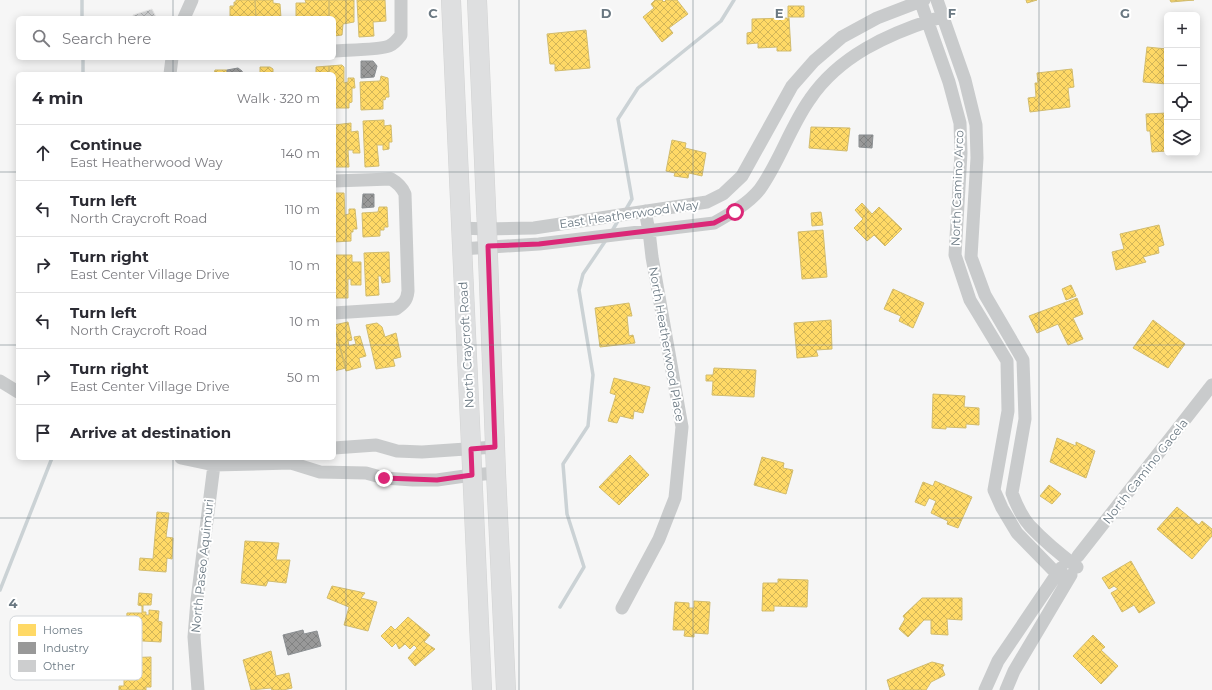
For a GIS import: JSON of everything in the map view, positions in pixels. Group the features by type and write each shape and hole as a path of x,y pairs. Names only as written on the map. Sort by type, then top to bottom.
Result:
{"main road":[{"name":"North Craycroft Road","path":"451,0 460,228 482,690"},
{"name":"North Craycroft Road","path":"477,0 506,690"}],"street":[{"path":"185,16 192,0"},
{"path":"336,51 381,48 389,46 395,42 401,35 401,0"},
{"name":"East Heatherwood Way","path":"462,249 488,238 534,228 707,202 723,194 742,176 792,86 814,61 842,37 877,18 922,0"},
{"name":"North Camino Arco","path":"922,0 949,82 960,123 961,153 955,255 970,300 1007,361 1008,411 994,490 1002,508 1017,533 1062,578"},
{"name":"North Camino Arco","path":"937,0 965,80 976,125 977,158 971,257 985,295 1023,360 1025,418 1012,493 1029,525 1074,561"},
{"name":"East Heatherwood Way","path":"460,228 488,238 539,244 714,223 735,212 759,190 810,99 829,76 854,55 886,38 942,17"},
{"path":"170,72 172,60"},
{"path":"336,181 391,180 396,182 402,188 405,194 408,292 405,302 396,309 336,313"},
{"name":"North Heatherwood Place","path":"622,608 659,539 675,498 682,427 645,211"},
{"path":"0,381 16,391"},
{"name":"North Camino Gacela","path":"985,690 998,661 1074,561 1212,386"},
{"path":"336,448 376,445 397,451 422,452 495,447"},
{"path":"190,460 214,465 297,460 320,472 366,473 384,478 412,480 437,480 496,473"},
{"name":"North Paseo Aquimuri","path":"198,690 194,637 197,600 214,465"},
{"name":"North Camino Gacela","path":"1006,690 1014,671 1062,578"}],"building: Homes":[{"path":"236,0 255,0 256,16 230,16 230,6 234,6 234,2 236,2"},
{"path":"255,0 273,0 273,3 280,4 281,16 256,16"},
{"path":"305,0 329,0 329,16 296,16 296,3 306,3"},
{"path":"329,0 354,0 354,22 343,24 342,35 336,36 336,16 329,16"},
{"path":"357,0 385,0 386,21 373,22 374,36 359,37"},
{"path":"655,0 662,0 664,2 666,0 677,0 688,14 669,28 673,33 662,42 643,17 654,8 651,4"},
{"path":"1026,0 1037,0 1027,3"},
{"path":"1170,0 1194,0 1171,2"},
{"path":"788,6 804,6 804,17 788,17"},
{"path":"789,18 791,51 777,51 777,47 758,48 758,43 747,44 747,33 752,32 752,19"},
{"path":"586,30 590,68 555,71 555,64 550,64 547,34"},
{"path":"1147,47 1164,49 1164,84 1143,82"},
{"path":"342,65 344,67 344,83 348,82 348,78 354,78 355,88 352,88 352,102 349,103 349,108 336,108 336,72 329,72 329,66"},
{"path":"329,66 329,72 316,72 316,67"},
{"path":"260,67 270,67 273,69 273,72 260,72"},
{"path":"1072,69 1074,87 1068,88 1070,107 1030,112 1028,98 1036,97 1035,83 1038,83 1037,73"},
{"path":"215,70 227,70 227,72 214,72"},
{"path":"381,76 388,78 389,97 386,97 385,100 383,99 383,109 361,110 360,82 380,81"},
{"path":"1164,113 1164,151 1152,152 1150,131 1147,131 1146,114"},
{"path":"384,120 384,126 391,125 392,142 389,142 389,149 383,150 383,145 377,145 379,166 365,167 363,121"},
{"path":"351,123 351,132 358,131 360,153 353,153 353,150 348,150 349,167 336,167 336,125"},
{"path":"811,127 850,128 847,151 809,148"},
{"path":"672,140 686,143 685,148 706,153 702,176 689,173 688,178 674,176 675,173 666,171"},
{"path":"336,193 344,193 345,215 349,214 349,209 355,209 357,229 353,229 353,232 351,232 351,241 336,242"},
{"path":"862,203 872,214 879,207 902,229 885,246 874,235 867,241 854,228 863,219 855,210"},
{"path":"379,207 387,207 388,227 384,227 384,230 380,230 380,236 363,237 362,213 378,212"},
{"path":"821,212 823,225 812,226 811,213"},
{"path":"1159,225 1164,245 1158,247 1159,253 1143,257 1146,262 1116,270 1112,252 1124,249 1120,234"},
{"path":"823,230 827,277 802,279 798,232"},
{"path":"389,252 390,282 382,283 381,276 378,276 379,295 366,296 364,253"},
{"path":"336,255 352,255 352,262 361,262 361,285 351,285 351,279 348,279 348,298 336,298"},
{"path":"1071,285 1076,296 1066,300 1062,289"},
{"path":"893,289 924,303 913,328 899,321 901,316 884,309"},
{"path":"1077,298 1083,314 1073,318 1083,339 1068,345 1058,324 1037,333 1029,316"},
{"path":"629,303 632,316 627,316 629,336 633,335 635,343 600,347 595,308"},
{"path":"831,320 832,349 816,350 818,356 797,358 794,323"},
{"path":"1153,320 1185,344 1168,368 1133,348"},
{"path":"348,322 352,340 348,341 349,346 356,344 354,337 360,336 366,356 359,358 361,367 346,371 336,333 336,325"},
{"path":"377,323 382,327 385,337 396,333 401,357 393,359 395,366 376,369 366,325"},
{"path":"336,332 346,368 336,370"},
{"path":"714,368 756,370 754,397 712,395 713,381 706,381 706,375 713,375"},
{"path":"614,378 650,387 643,413 634,411 633,419 620,416 617,423 608,421 616,395 610,393"},
{"path":"933,394 965,396 964,407 979,408 979,425 966,424 966,428 932,428"},
{"path":"1057,438 1076,446 1076,442 1095,451 1086,478 1050,462"},
{"path":"630,455 649,475 619,505 599,487"},
{"path":"762,457 784,463 783,468 793,470 786,494 754,485"},
{"path":"935,481 972,497 958,528 947,524 948,521 931,513 936,501 929,498 925,506 915,502 923,482 933,486"},
{"path":"1049,485 1061,494 1052,504 1040,496"},
{"path":"1177,507 1199,525 1202,521 1212,529 1212,536 1192,559 1157,529"},
{"path":"157,512 169,513 166,537 173,538 172,559 167,558 166,572 139,570 140,558 153,559"},
{"path":"245,541 279,543 276,560 290,560 286,583 268,581 266,586 241,583"},
{"path":"1131,561 1155,603 1139,613 1134,605 1122,612 1111,593 1118,589 1114,586 1109,589 1102,578"},
{"path":"778,579 808,580 807,607 774,606 774,611 762,611 763,583 778,583"},
{"path":"332,586 365,593 361,598 377,602 368,631 344,625 349,607 327,598"},
{"path":"139,593 152,594 151,605 143,605 143,612 146,612 146,615 149,615 149,610 159,611 158,621 162,622 161,642 142,641 142,616 127,616 127,613 142,613 142,606 138,605"},
{"path":"922,598 962,598 962,620 947,619 948,635 931,634 931,620 924,620 908,637 899,629 905,619 903,616"},
{"path":"694,601 710,602 708,634 694,633 694,637 684,636 685,630 673,630 675,602 689,603 689,608 694,608"},
{"path":"408,617 430,635 424,642 435,649 415,666 408,658 417,648 414,645 410,649 405,644 399,649 396,643 392,647 381,636 391,626 395,630"},
{"path":"1093,635 1105,647 1101,650 1118,666 1101,684 1073,656"},
{"path":"271,651 276,676 289,673 292,688 283,690 272,690 271,688 251,690 243,660"},
{"path":"142,657 151,657 151,687 146,687 146,690 119,690 119,686 124,686 124,680 142,680"},
{"path":"932,662 944,665 942,668 945,675 931,682 926,690 890,690 887,680"}],"building: Industry":[{"path":"361,61 373,61 377,66 374,77 361,78"},
{"path":"238,68 242,72 227,72 227,70"},
{"path":"859,135 873,135 872,148 859,147"},
{"path":"363,194 374,194 374,207 362,208"},
{"path":"303,630 304,634 317,631 321,646 288,655 283,635"}],"building: Other":[{"path":"152,9 156,16 133,16"}],"waterway":[{"path":"82,0 82,16"},
{"path":"625,211 632,199 618,119 638,88 721,21 734,0"},
{"path":"83,60 83,72"},
{"path":"612,231 619,219"},
{"path":"560,607 584,567 567,514 563,464 588,426 593,375 579,290 583,274 606,240"},
{"path":"0,590 51,460"}],"route":[{"path":"384,478 437,480 472,475 471,449 495,447 488,246 539,244 714,223 735,212"}]}
